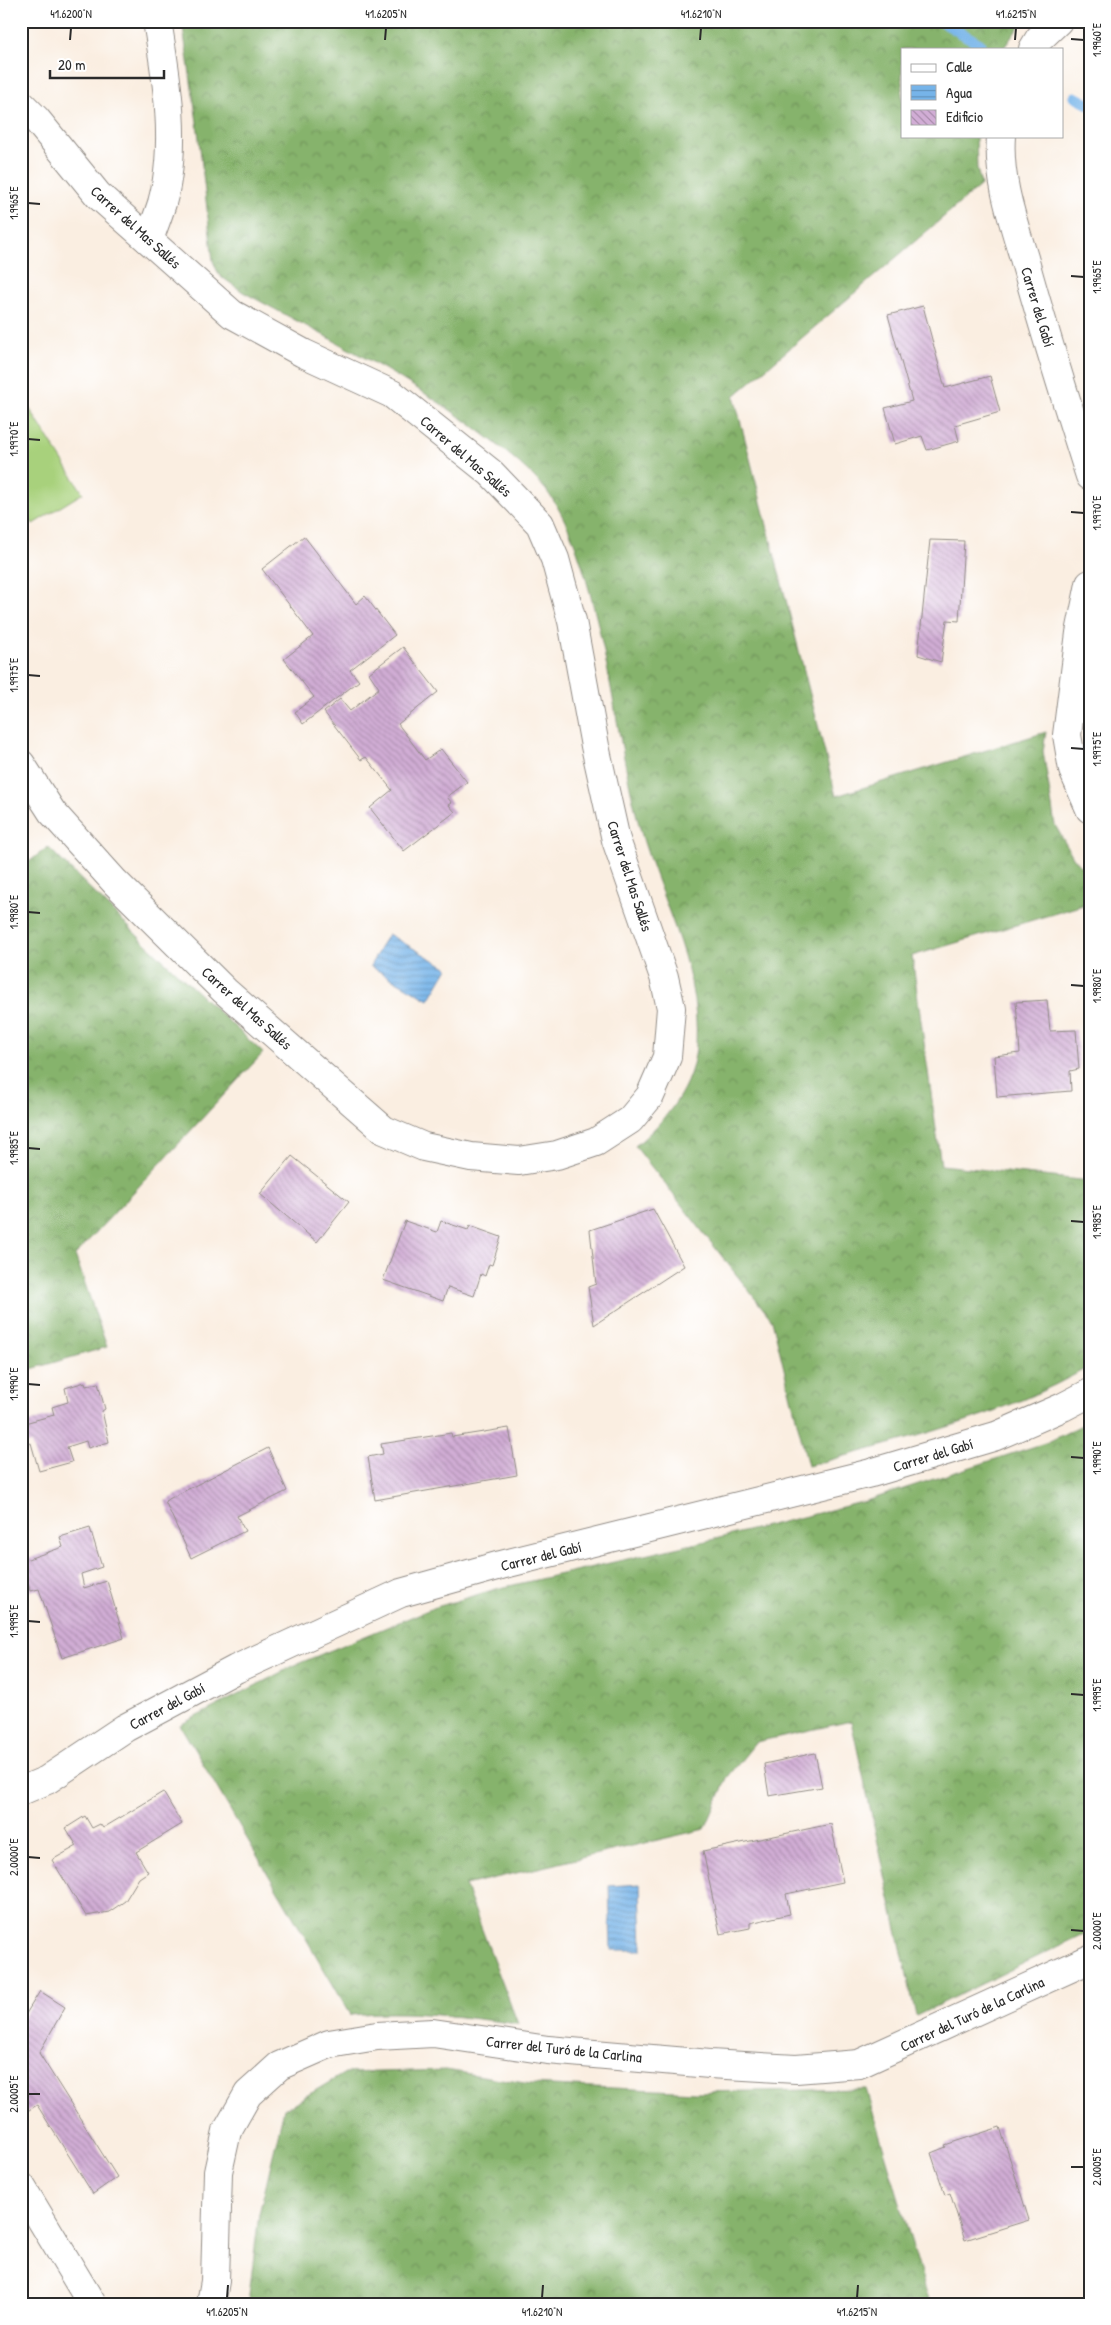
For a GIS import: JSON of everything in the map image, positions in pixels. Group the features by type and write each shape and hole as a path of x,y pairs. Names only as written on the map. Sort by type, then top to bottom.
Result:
{"street":[{"path":"149,240 162,202 170,146 166,74 157,21"},
{"path":"1034,48 1039,39 1058,21"},
{"name":"Carrer del Mas Sallés","path":"21,104 36,119 98,195 232,314 303,353 392,394 491,473 540,524 555,559 572,621 595,746 616,840 664,977 671,1008 667,1057 650,1096 630,1120 596,1142 557,1155 519,1161 471,1157 424,1147 384,1130 225,991 122,888 52,812 21,764"},
{"name":"Carrer del Gabí","path":"1001,138 999,159 1004,190 1034,297 1090,476"},
{"path":"1090,584 1080,633 1067,735 1073,770 1090,809"},
{"name":"Carrer del Gabí","path":"21,1792 47,1780 125,1728 236,1668 401,1593 501,1565 871,1473 996,1436 1090,1393"},
{"name":"Carrer del Turó de la Carlina","path":"210,2304 214,2281 218,2172 227,2131 248,2094 279,2066 329,2044 377,2036 434,2033 548,2050 710,2064 796,2069 859,2064 1090,1959"},
{"path":"21,2186 92,2304"}],"green space":[{"path":"182,21 1023,21 1004,48 901,48 901,138 976,138 977,168 981,185 734,396 836,796 1046,732 1043,751 1055,825 1073,857 1090,877 1090,903 912,956 941,1165 1090,1181 1090,1366 1057,1384 988,1413 916,1436 808,1466 772,1320 635,1146 667,1114 684,1088 694,1059 696,1014 684,955 644,842 636,813 597,620 573,539 561,514 546,490 505,451 462,418 401,379 243,292 219,275 213,261 197,122"},
{"path":"22,397 83,493 33,524 21,506"},
{"path":"48,847 146,944 263,1053 75,1255 107,1347 21,1372 21,868"},
{"path":"1090,1421 1090,1931 916,2016 851,1721 756,1742 727,1778 705,1829 465,1885 518,2024 414,2013 351,2015 180,1725 295,1665 433,1608 496,1589 719,1538 866,1501 1048,1442"},
{"path":"446,2070 531,2084 696,2092 866,2089 930,2304 248,2304 259,2214 284,2109 345,2073"}],"water":[{"path":"388,934 448,968 429,1000 370,966"},
{"path":"640,1884 642,1950 611,1950 609,1886"}],"building":[{"path":"923,306 945,388 990,376 1000,412 955,425 959,441 927,450 922,436 895,444 885,408 912,401 888,315"},
{"path":"304,536 356,604 365,596 395,635 350,670 359,681 303,724 295,712 314,697 284,659 313,636 262,569"},
{"path":"930,540 964,541 959,621 947,620 941,662 918,655"},
{"path":"403,647 438,692 398,724 425,760 441,749 467,782 447,797 452,803 449,805 455,812 404,851 370,808 392,790 366,757 361,760 324,712 340,699 350,711 379,688 369,673"},
{"path":"1047,1000 1050,1031 1076,1030 1079,1069 1070,1071 1071,1091 997,1097 994,1056 1020,1053 1016,1002"},
{"path":"292,1156 349,1202 317,1242 260,1194"},
{"path":"653,1209 684,1266 594,1325 588,1287 596,1284 590,1230"},
{"path":"405,1221 437,1232 441,1221 468,1230 470,1226 501,1237 492,1265 489,1264 485,1276 481,1274 474,1296 448,1287 443,1301 383,1280"},
{"path":"85,1382 86,1386 98,1383 105,1409 102,1411 109,1442 88,1448 86,1441 67,1447 72,1462 39,1471 31,1443 25,1445 21,1424 54,1415 52,1407 68,1402 65,1388"},
{"path":"509,1428 517,1475 375,1500 368,1457 383,1454 381,1444 451,1433 452,1437"},
{"path":"268,1448 287,1491 237,1516 245,1531 191,1558 165,1501"},
{"path":"90,1528 102,1567 81,1574 84,1588 107,1581 124,1638 62,1658 39,1589 30,1591 22,1561 63,1547 60,1537"},
{"path":"815,1753 822,1787 769,1796 764,1764"},
{"path":"163,1792 182,1824 136,1852 148,1872 139,1878 125,1901 109,1912 86,1916 52,1860 77,1846 66,1828 85,1816 92,1828 100,1824 103,1828"},
{"path":"831,1824 843,1882 786,1894 790,1914 750,1923 750,1928 720,1934 703,1851"},
{"path":"40,1991 65,2007 39,2053 117,2177 93,2194 37,2105 21,2115 21,2022"},
{"path":"1000,2127 1029,2220 965,2240 950,2193 945,2195 931,2153 946,2147 945,2145"}],"waterway":[{"path":"941,21 980,44"},
{"path":"1075,97 1090,105"}]}
